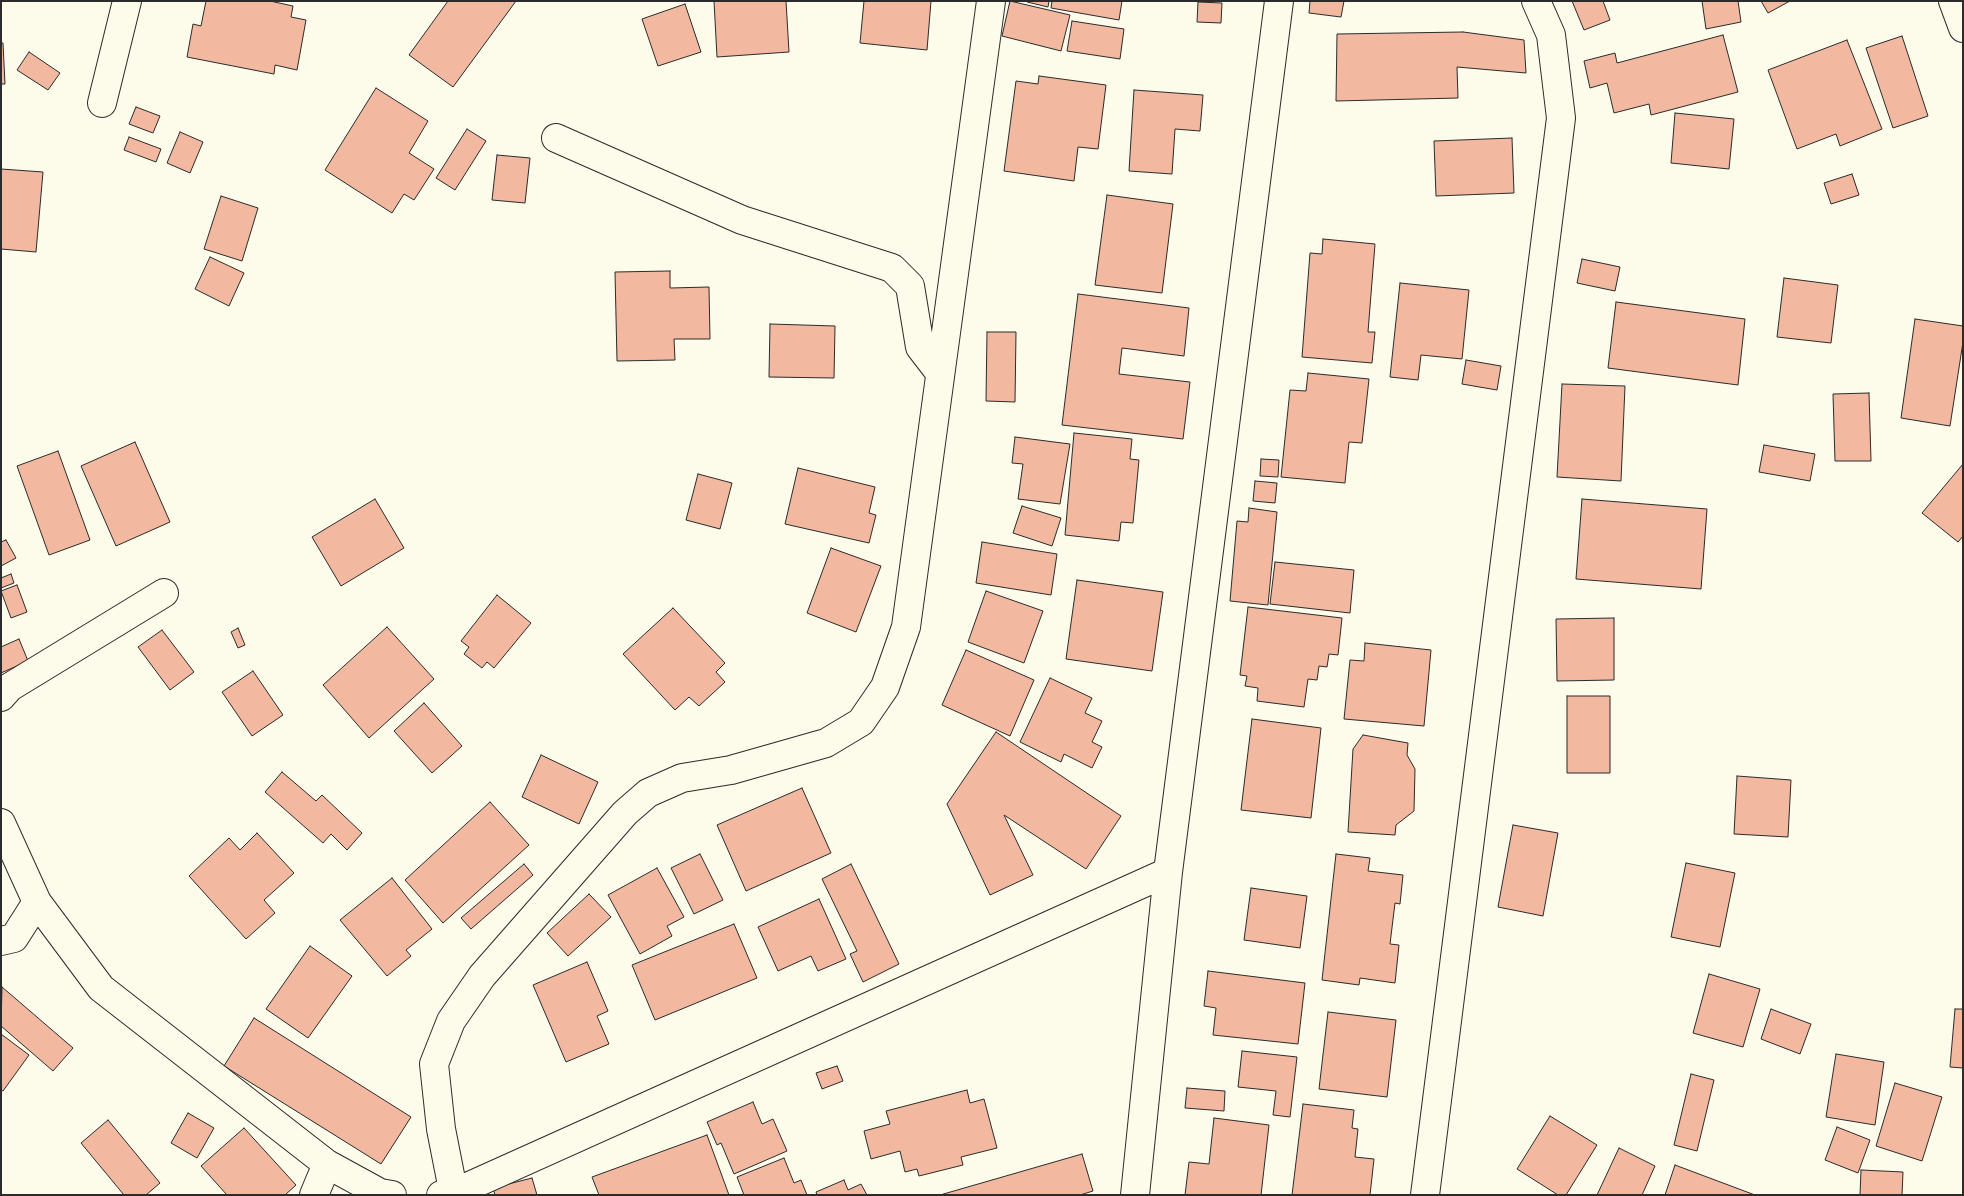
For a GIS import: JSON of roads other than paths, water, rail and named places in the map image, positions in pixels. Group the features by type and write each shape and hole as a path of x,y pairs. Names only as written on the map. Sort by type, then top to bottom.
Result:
{"street":[{"path":"102,103 127,1"},
{"path":"991,1 906,627 885,687 861,722 826,743 731,770 682,778 648,793 625,813 482,976 451,1021 434,1064 450,1194 1168,872"},
{"path":"1136,1195 1168,872 1279,1"},
{"path":"1425,1195 1561,118 1551,35 1536,1"},
{"path":"1953,1 1963,28"},
{"path":"556,138 742,220 892,268 910,286 920,347 940,373"},
{"path":"1,697 10,687 164,593"},
{"path":"1,823 38,902 101,988 327,1164 380,1193 392,1195"},
{"path":"1,941 14,938 38,902"},
{"path":"314,1195 327,1164"}]}
